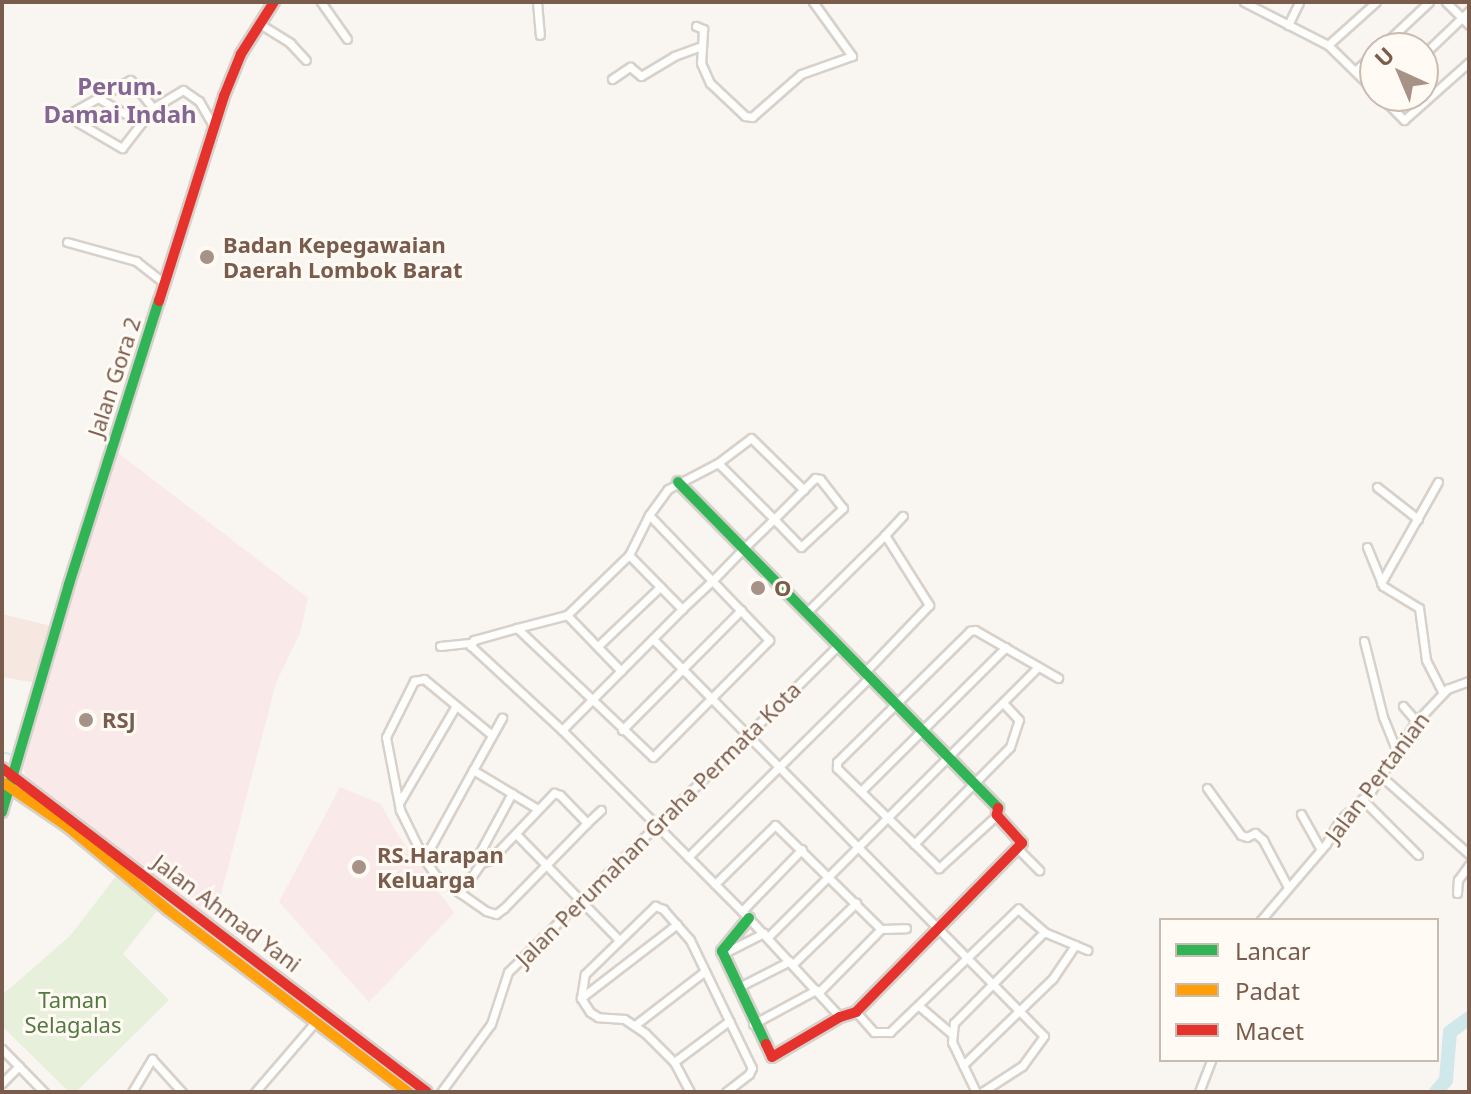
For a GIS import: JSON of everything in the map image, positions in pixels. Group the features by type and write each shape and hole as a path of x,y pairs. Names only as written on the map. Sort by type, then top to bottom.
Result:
{"main road":[{"name":"Jalan Gora 2","path":"2,812 7,771 214,127 237,61 274,2"},
{"path":"678,482 975,783 997,806 997,815 1019,837 1018,849 856,1012 840,1017 772,1057 753,1024 722,954 723,947 746,914"},
{"name":"Jalan Ahmad Yani","path":"7,771 328,1023 427,1092"},
{"path":"6,784 68,827 167,909 316,1021 328,1023"},
{"path":"339,1031 406,1091"}],"street":[{"path":"321,2 347,39"},
{"path":"537,2 540,35"},
{"path":"696,26 703,29 701,63 710,83 726,100 751,118 801,74 852,56 813,2"},
{"path":"1244,2 1328,45 1359,75"},
{"path":"1288,25 1299,2"},
{"path":"1328,45 1376,2"},
{"path":"1397,32 1429,2"},
{"path":"1446,2 1469,25"},
{"path":"1439,40 1469,11"},
{"path":"260,24 290,43 306,60"},
{"path":"612,79 630,67 641,76 674,56 702,46"},
{"path":"1439,89 1469,62"},
{"path":"1355,71 1359,67"},
{"path":"153,108 130,80 71,111 72,117 122,148 153,108 176,93 186,91 199,101 214,127"},
{"path":"98,98 141,123"},
{"path":"1396,112 1404,120 1413,112"},
{"path":"67,242 131,259 164,283"},
{"path":"440,646 470,643 567,615 629,555 659,498 678,482 718,463 751,438 804,490"},
{"path":"562,730 682,609 713,580 743,549 774,519 804,490 815,478 820,479 843,508 803,547 774,519 718,463"},
{"path":"1381,583 1438,482"},
{"path":"1377,487 1418,519"},
{"path":"517,628 649,756 658,756 769,642 768,637 649,515"},
{"path":"806,613 903,516"},
{"path":"688,857 869,673 929,605 885,535"},
{"path":"1367,547 1381,583 1419,608 1426,660 1443,693"},
{"path":"629,555 682,609"},
{"path":"598,646 660,587"},
{"path":"622,730 741,610"},
{"path":"567,615 621,671"},
{"path":"997,815 939,868 837,768 837,762 970,631 975,630 1058,678"},
{"path":"653,639 1044,1036 1043,1042 1022,1066 982,1092"},
{"path":"1364,641 1383,717 1397,751"},
{"path":"470,643 746,914 840,1017"},
{"name":"Jalan Perumahan Graha Permata Kota","path":"441,1092 491,1024 506,975 838,645"},
{"path":"861,791 1006,647"},
{"path":"722,954 766,935 859,847 1038,667"},
{"path":"492,735 424,679 414,681 386,737 399,803 424,859 437,877 460,893 496,914 601,810"},
{"name":"Jalan Pertanian","path":"1263,918 1321,850 1340,820 1381,776 1417,722 1453,685 1469,681"},
{"path":"914,844 1013,743 1019,720 1003,703"},
{"path":"1403,706 1417,722"},
{"path":"399,803 455,707"},
{"path":"424,859 502,718"},
{"path":"473,770 538,809"},
{"path":"1381,776 1469,854"},
{"path":"1207,788 1241,835 1247,837 1255,833 1263,840 1288,887"},
{"path":"481,863 480,852 512,793"},
{"path":"460,893 481,863 490,860 557,793 587,823"},
{"path":"1362,799 1418,855"},
{"path":"1301,814 1321,850"},
{"path":"715,884 775,825 830,875 881,929"},
{"path":"516,834 619,940"},
{"path":"746,914 802,849"},
{"path":"1018,849 1039,870"},
{"path":"1457,893 1458,880 1469,865"},
{"path":"737,988 792,963 856,903"},
{"path":"690,1092 674,1062 635,1025 624,1019 598,1017 585,1007 581,998 585,974 655,906 677,924 690,940 752,1068 726,1092"},
{"path":"856,1012 874,1032 881,1034 894,1029 1018,909 1044,932 1087,950"},
{"path":"581,998 677,924"},
{"path":"753,1024 818,991 881,929 906,928"},
{"path":"976,1092 952,1034 954,1023 1044,932"},
{"path":"963,1065 1058,972 1075,945"},
{"path":"635,1025 705,971"},
{"path":"919,1006 952,1034"},
{"path":"255,1092 316,1021"},
{"path":"674,1062 729,1021"},
{"path":"2,1049 44,1092"},
{"path":"132,1092 152,1059 182,1092"},
{"path":"1199,1092 1210,1062"},
{"path":"2,1083 19,1066"}],"shaded area":[{"path":"118,453 308,598 300,633 276,683 214,921 31,786 20,762"},
{"path":"2,614 51,626 36,683 2,677"},
{"name":"RS.Harapan Keluarga","path":"340,787 381,804 396,832 454,913 369,1002 279,902"}],"green space":[{"name":"Taman Selagalas","path":"117,875 160,907 123,954 169,1000 76,1092 69,1092 2,1026 2,995 70,936"}],"waterway":[{"path":"2,752 10,754"},
{"path":"1436,1092 1446,1080 1450,1032 1469,1018"}],"traffic: fast":[{"path":"2,812 69,584 159,301"},
{"path":"678,482 998,808"},
{"path":"749,918 722,951 766,1044"}],"traffic: slow":[{"path":"2,782 68,827 167,909 408,1092"}],"traffic: jam":[{"path":"159,301 224,96 241,54 274,2"},
{"path":"2,768 427,1092"},
{"path":"766,1044 772,1057 840,1017 856,1012 1022,843 997,815 998,808"}],"place":[{"name":"Badan Kepegawaian Daerah Lombok Barat","path":"207,257"},
{"name":"O","path":"758,588"},
{"name":"RSJ","path":"86,720"},
{"name":"RS.Harapan Keluarga","path":"359,867"}],"district":[{"name":"Perum. Damai Indah","path":"120,100"}]}
